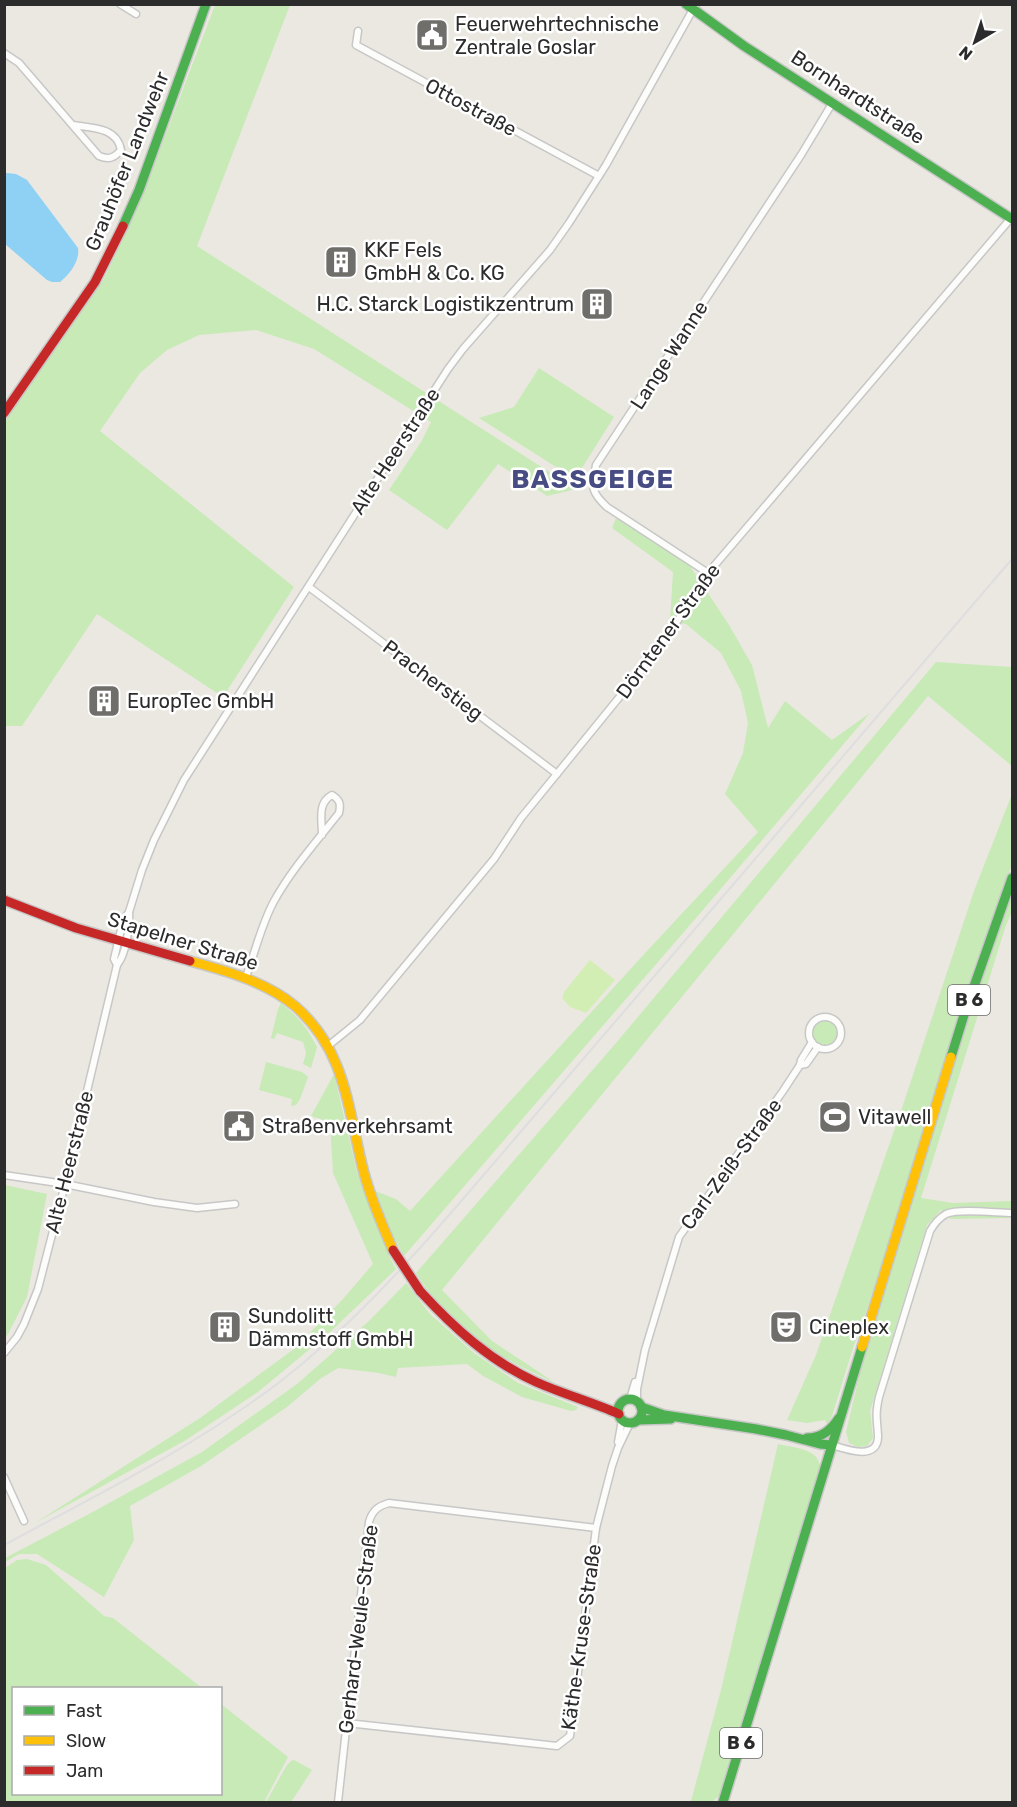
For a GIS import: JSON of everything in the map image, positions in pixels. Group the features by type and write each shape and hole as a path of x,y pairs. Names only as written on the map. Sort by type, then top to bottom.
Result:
{"street":[{"path":"120,4 136,14"},
{"name":"Grauhöfer Landwehr","path":"4,413 95,282 116,242 147,169 206,4"},
{"name":"Bornhardtstraße","path":"692,6 749,49 1012,218"},
{"name":"Alte Heerstraße","path":"4,1353 17,1337 32,1306 65,1184 117,965 121,961 122,942 130,922 129,912 141,873 154,840 184,780 448,369 550,250 599,176 692,6"},
{"name":"Ottostraße","path":"358,31 356,45 599,176"},
{"path":"4,53 19,63 99,156 108,159 115,157 121,150 120,141 111,133 73,125"},
{"name":"Lange Wanne","path":"708,573 607,507 595,496 593,483 596,465 801,155 833,102"},
{"name":"Dörntener Straße","path":"328,1046 360,1020 494,859 516,824 648,662 708,573 1012,218"},
{"name":"Pracherstieg","path":"309,586 557,774"},
{"path":"246,977 261,930 273,903 292,872 322,835 339,813 341,805 332,795 325,799 322,805 322,835"},
{"name":"B 6","path":"723,1803 964,1015 1012,878"},
{"name":"Stapelner Straße","path":"4,900 122,942 246,977 281,995 305,1016 328,1046 342,1075 364,1176 393,1250 420,1291 461,1334 484,1353 536,1382 590,1401 629,1411 801,1438 831,1445"},
{"path":"823,1017 836,1021 841,1031 838,1042 830,1048 819,1047 812,1042 809,1032 811,1025 815,1020 823,1017"},
{"name":"Carl-Zeiß-Straße","path":"629,1411 679,1237 801,1065 801,1060 812,1042"},
{"name":"Carl-Zeiß-Straße","path":"801,1065 806,1064 819,1047"},
{"path":"4,1175 196,1208 235,1204"},
{"path":"801,1438 823,1440 831,1445 862,1452 871,1449 878,1437 875,1413 879,1397 934,1224 947,1214 958,1212 1012,1213"},
{"path":"596,1528 629,1411"},
{"path":"814,1438 831,1429 840,1416"},
{"path":"4,1477 24,1521"},
{"name":"Gerhard-Weule-Straße","path":"338,1803 369,1522 377,1508 388,1503 596,1528"},
{"name":"Käthe-Kruse-Straße","path":"347,1723 557,1746 570,1736 596,1528"}],"green space":[{"path":"215,5 290,5 197,246 576,489 547,496 498,464 447,530 389,490 421,442 431,422 314,349 256,330 199,335 167,350 140,373 100,431 294,587 223,697 97,614 22,726 5,726 5,421 104,279 145,189"},
{"path":"539,368 614,417 575,479 479,418 514,407"},
{"path":"616,518 690,566 752,665 768,728 785,701 832,740 870,713 404,1256 384,1219 375,1191 396,1199 410,1211 758,832 725,794 743,753 748,723 741,691 721,653 686,624 670,622 673,572 612,528"},
{"path":"936,662 1012,667 1012,766 928,696 442,1290 492,1341 554,1382 494,1351 476,1339 444,1309 416,1273 616,1043"},
{"path":"1012,794 1012,865 975,965 903,1200 832,1416 827,1424 825,1420 807,1423 787,1420 816,1355 974,891"},
{"path":"1012,889 1012,911 921,1198 953,1203 1012,1201 1012,1218 951,1219 941,1210 927,1225 870,1411 873,1438 867,1446 858,1447 849,1443 846,1432 860,1373 941,1105"},
{"path":"590,960 615,980 586,1013 570,1007 562,998 564,992"},
{"path":"281,1003 302,1023 317,1047 311,1068 303,1064 306,1053 303,1042 277,1033 274,1039 271,1038"},
{"path":"825,1021 833,1025 837,1033 833,1041 825,1045 817,1041 813,1033 817,1025"},
{"path":"266,1062 302,1072 308,1077 296,1105 291,1106 292,1099 259,1090"},
{"path":"334,1074 357,1172 396,1269 329,1333 258,1392 186,1440 35,1523 200,1418 294,1349 343,1299 373,1264 333,1173 330,1122 311,1116"},
{"path":"5,1185 47,1194 27,1297 5,1338"},
{"path":"406,1283 430,1314 474,1353 518,1383 578,1407 576,1410 571,1411 522,1397 483,1376 467,1364 398,1368 396,1377 338,1368 320,1379 287,1407 201,1466 130,1506 134,1540 104,1597 37,1554 19,1554 5,1562 5,1558 202,1452 297,1384 370,1320"},
{"path":"778,1444 810,1452 818,1460 820,1466 720,1795 713,1801 691,1801 721,1690"},
{"path":"27,1559 46,1565 104,1616 113,1618 201,1687 12,1687 12,1795 222,1795 222,1705 288,1757 264,1802 5,1802 5,1568 17,1560"},
{"path":"294,1760 312,1770 291,1802 266,1802 287,1765"}],"water":[{"path":"16,174 27,180 78,248 74,267 60,282 47,280 5,244 4,175"}],"railway":[{"path":"4,1545 111,1488 181,1448 249,1405 306,1361 354,1317 399,1271 463,1199 1012,559"}],"traffic: fast":[{"path":"123,226 139,190 206,4"},
{"path":"686,4 744,46 1012,219"},
{"path":"951,1057 1012,878"},
{"path":"723,1802 862,1347"},
{"path":"630,1399 638,1403 642,1411 638,1419 630,1423 622,1419 618,1411 622,1403 630,1399"},
{"path":"641,1407 664,1415 756,1429 831,1445"},
{"path":"807,1438 817,1437 826,1432 839,1418"},
{"path":"638,1420 671,1419"}],"traffic: slow":[{"path":"190,961 232,973 272,990 295,1006 325,1042 343,1084 367,1183 393,1250"},
{"path":"862,1347 951,1057"}],"traffic: jam":[{"path":"4,413 95,282 123,226"},
{"path":"4,900 76,928 190,961"},
{"path":"393,1250 420,1291"},
{"path":"420,1291 460,1331 488,1354 519,1374 619,1414"}],"place":[{"name":"Feuerwehrtechnische Zentrale Goslar","path":"432,35"},
{"name":"KKF Fels GmbH & Co. KG","path":"341,262"},
{"name":"H.C. Starck Logistikzentrum","path":"597,304"},
{"name":"EuropTec GmbH","path":"104,701"},
{"name":"Vitawell","path":"835,1117"},
{"name":"Straßenverkehrsamt","path":"239,1126"},
{"name":"Sundolitt Dämmstoff GmbH","path":"225,1327"},
{"name":"Cineplex","path":"786,1327"}],"district":[{"name":"BASSGEIGE","path":"593,479"}]}
